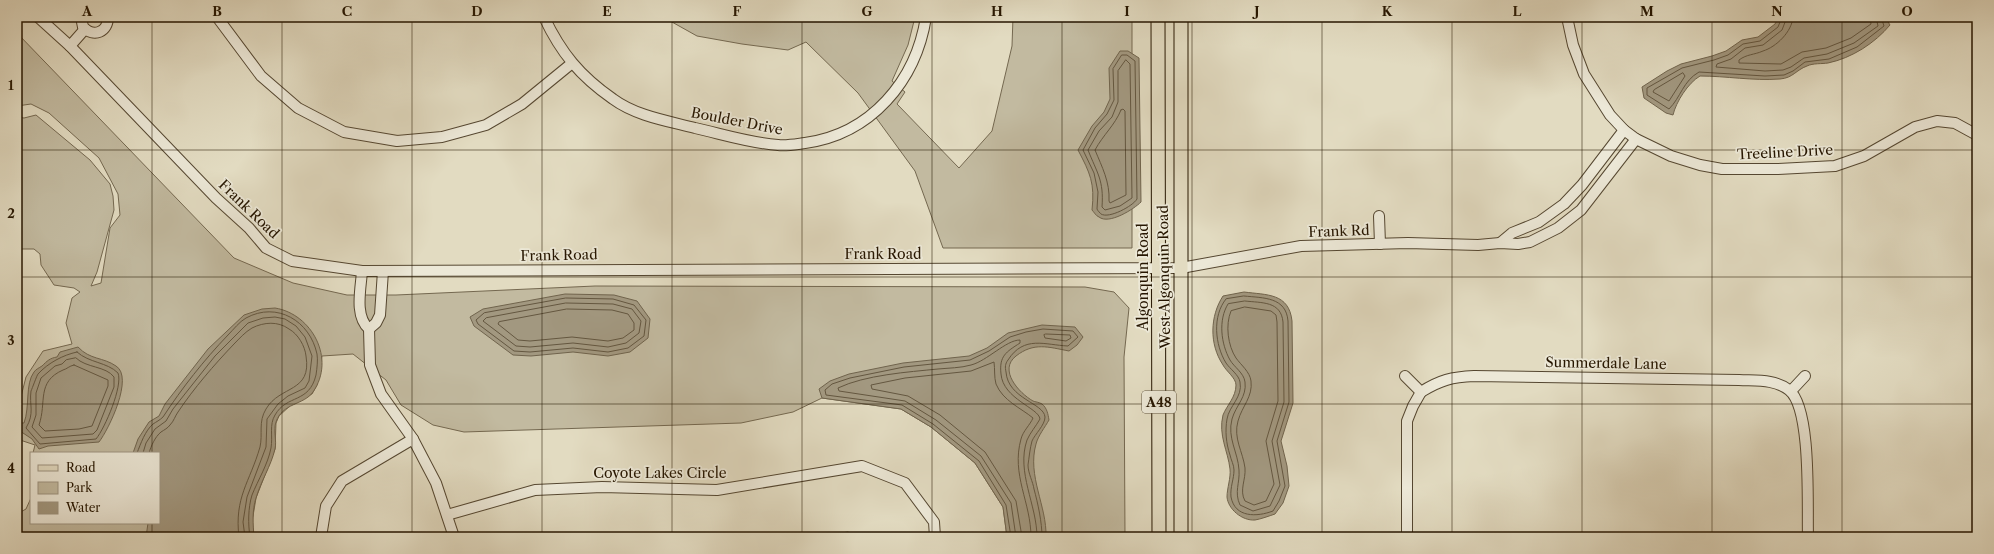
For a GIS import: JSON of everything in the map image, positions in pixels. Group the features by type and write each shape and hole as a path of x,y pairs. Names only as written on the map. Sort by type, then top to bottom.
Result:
{"main road":[{"name":"Algonquin Road","path":"1158,17 1159,537"},
{"name":"West Algonquin Road","path":"1181,17 1181,537"}],"street":[{"name":"Frank Road","path":"38,17 70,46 266,248 292,261 362,271 1181,268"},
{"path":"81,17 81,23 85,29 91,33 100,32 107,26 109,18"},
{"path":"217,17 261,76 298,108 344,132 397,141 442,137 486,124 522,104 572,64"},
{"name":"Boulder Drive","path":"544,17 560,48 572,64 589,81 614,101 642,114 727,136 780,146 818,141 838,135 864,121 890,97 911,67 920,44 926,17"},
{"name":"Treeline Drive","path":"1567,17 1573,46 1584,74 1610,115 1624,130 1636,139 1671,156 1700,165 1722,169 1778,169 1835,166 1864,156 1915,127 1936,121 1955,123 1977,135"},
{"path":"70,46 85,29"},
{"path":"1500,243 1512,233 1539,222 1564,204 1582,185 1624,130"},
{"name":"Frank Rd","path":"1181,268 1301,246 1380,244 1478,245 1500,243 1518,244 1530,242 1558,228 1581,210 1636,139"},
{"path":"1379,216 1380,244"},
{"path":"362,271 360,308 366,327 370,365 381,394 413,440 436,483 454,537"},
{"path":"366,327 376,323 380,315 382,271"},
{"path":"1405,376 1421,392 1407,421 1407,537"},
{"name":"Summerdale Lane","path":"1421,392 1433,384 1450,378 1474,376 1739,380 1771,382 1791,392"},
{"path":"1804,376 1791,392 1796,398 1805,429 1808,537"},
{"path":"321,537 326,506 342,481 413,440"},
{"name":"Coyote Lakes Circle","path":"447,515 535,490 602,487 717,490 862,466 905,483 934,522 935,537"},
{"path":"1181,523 1184,533 1189,537"}],"green space":[{"path":"663,17 915,17 908,45 892,81 905,92 897,104 959,168 992,131 1012,46 1013,17 1132,17 1132,248 943,248 915,171 858,93 806,42 788,50 742,44 697,36"},
{"path":"17,33 234,258 293,283 347,295 396,295 595,286 1085,287 1114,292 1129,308 1124,357 1125,537 1007,537 1003,507 975,463 931,427 901,409 822,398 793,412 741,423 464,432 433,425 401,405 386,380 353,354 322,356 317,385 312,394 292,404 279,416 276,423 275,449 256,498 252,522 254,537 17,537 17,514 26,509 30,500 30,524 160,524 160,452 33,452 35,445 17,439 17,412 26,377 43,351 72,344 66,323 72,298 80,292 74,288 54,285 41,265 40,254 34,249 17,249 17,117 24,118 36,115 90,160 110,184 114,210 97,272 91,286 101,283 110,228 120,215 118,194 99,158 49,113 31,104 17,106"},
{"path":"848,532 856,537 816,537"}],"water":[{"path":"1779,17 1885,17 1890,25 1870,44 1854,54 1837,61 1809,65 1791,76 1784,78 1760,79 1700,76 1691,83 1683,93 1673,115 1666,113 1644,98 1642,87 1667,71 1681,64 1726,51 1742,40 1758,37 1775,24"},
{"path":"1120,51 1128,51 1139,58 1141,202 1115,218 1103,219 1097,216 1092,210 1093,192 1091,178 1078,150 1092,126 1104,112 1110,99 1109,68"},
{"path":"1244,292 1269,295 1282,300 1290,312 1292,321 1293,403 1281,441 1287,466 1289,486 1283,503 1275,514 1255,520 1245,519 1236,513 1230,506 1227,497 1230,469 1222,436 1222,422 1223,415 1235,393 1236,382 1218,357 1213,339 1216,312 1223,296"},
{"path":"565,294 614,295 637,301 650,319 648,338 630,352 608,356 573,352 531,356 513,355 474,326 470,317 483,309"},
{"path":"275,308 288,312 300,319 316,340 321,353 322,366 319,379 313,392 304,400 283,411 276,422 275,449 258,492 254,507 254,537 146,537 148,524 160,524 160,452 133,452 138,439 149,422 159,416 165,404 208,349 244,315 262,309"},
{"path":"1042,325 1075,327 1083,337 1077,345 1069,351 1041,347 1029,349 1016,356 1011,362 1009,368 1012,381 1022,393 1033,401 1044,406 1049,420 1037,441 1034,456 1035,479 1044,514 1046,537 1007,537 1003,507 975,463 931,427 901,409 822,398 819,389 830,381 849,374 903,363 969,356 987,348 1008,333"},
{"path":"78,347 87,354 111,363 121,372 121,391 114,415 99,442 48,446 39,449 32,439 17,429 20,423 24,423 26,417 28,389 31,377 36,370 52,358 57,357 60,352"}]}
